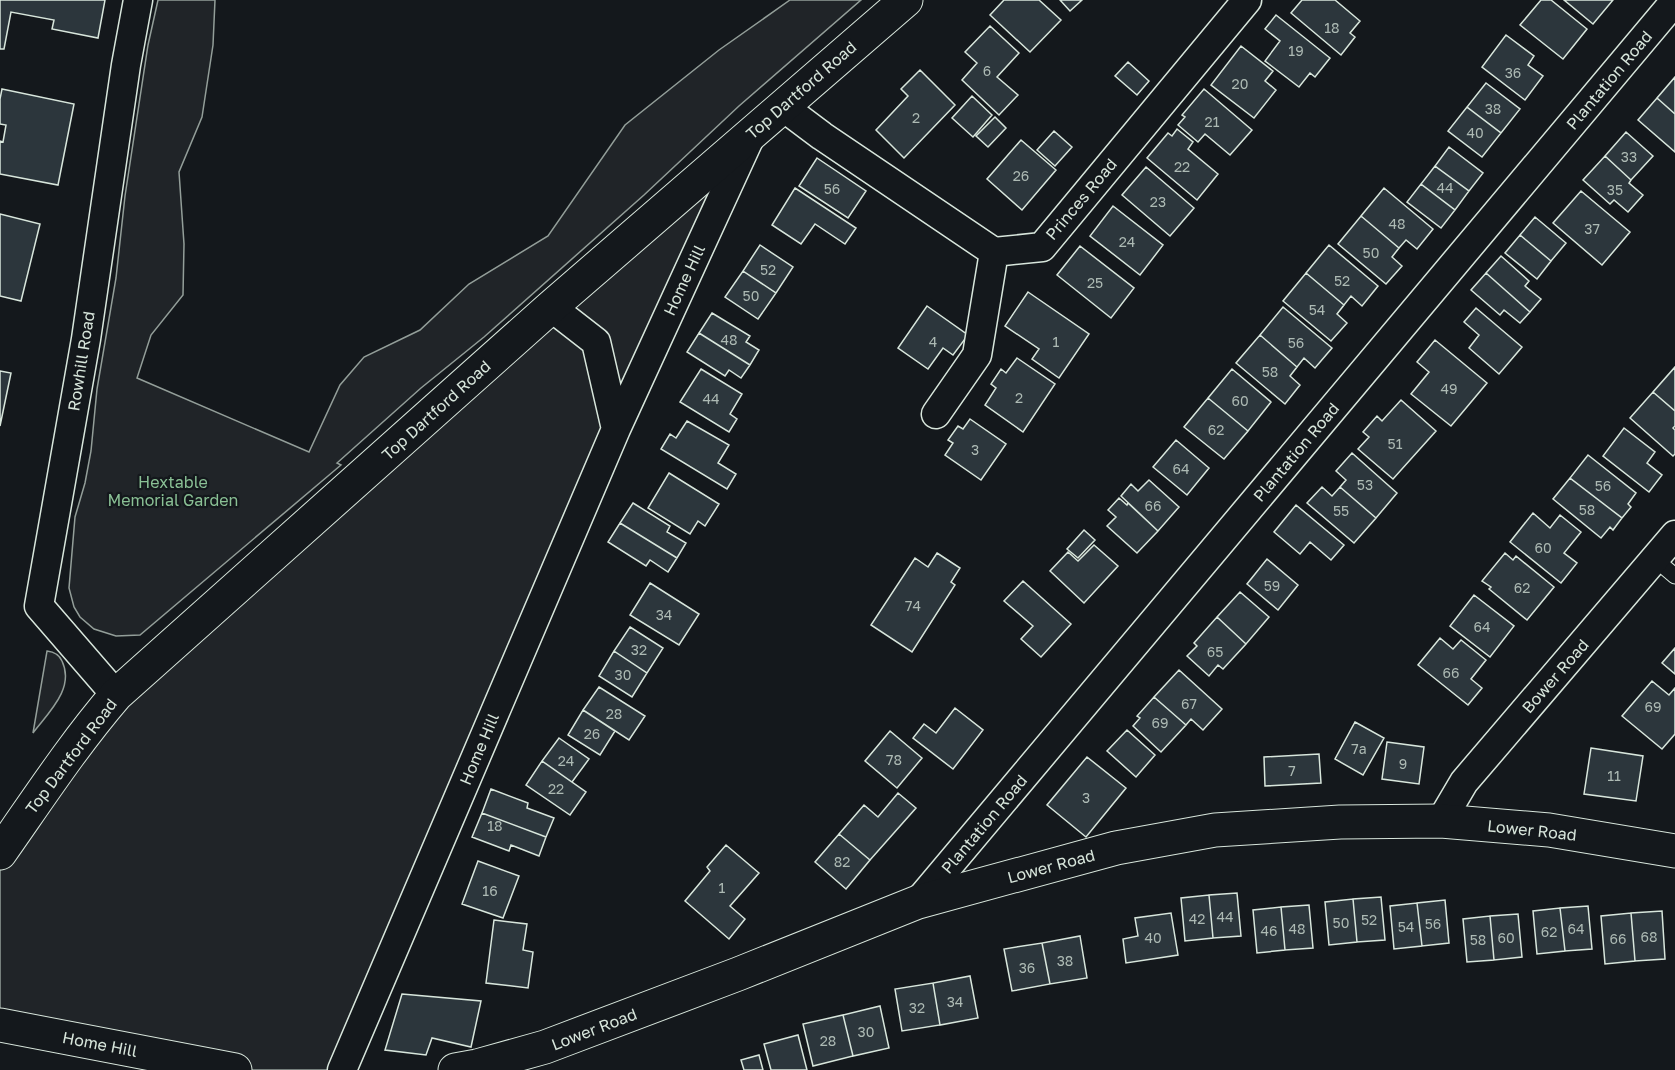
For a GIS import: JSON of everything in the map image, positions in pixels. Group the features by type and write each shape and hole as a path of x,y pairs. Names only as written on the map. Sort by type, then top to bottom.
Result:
{"street":[{"name":"Rowhill Road","path":"116,695 39,606 86,339 126,65 138,0"},
{"name":"Top Dartford Road","path":"0,853 73,747 116,695 551,307 906,0"},
{"name":"Princes Road","path":"994,252 1042,247 1247,0"},
{"name":"Plantation Road","path":"918,902 1675,1"},
{"path":"782,106 822,136 994,252 977,355 936,414"},
{"name":"Home Hill","path":"342,1070 616,429 753,131"},
{"path":"551,307 596,342 616,429"},
{"name":"Bower Road","path":"1441,821 1464,782 1665,567 1675,535"},
{"name":"Lower Road","path":"455,1070 545,1047 918,902 1116,848 1215,830 1340,822 1441,821 1549,830 1675,851"},
{"name":"Home Hill","path":"0,1025 235,1070"}],"green space":[{"name":"Hextable Memorial Garden","path":"158,0 215,0 213,45 202,117 179,172 184,244 183,295 151,335 137,378 309,452 340,385 364,357 420,330 469,284 548,236 625,125 719,50 790,0 861,0 739,106 644,195 484,337 421,388 337,463 341,465 140,635 116,636 94,629 80,617 74,607 69,588 75,517 91,451 97,389 116,278 125,196 148,45"},
{"path":"752,132 617,426 597,342 553,307"},
{"path":"551,309 595,343 616,429 340,1070 248,1070 0,1025 0,858 87,729"},
{"path":"47,651 56,654 61,659 65,681 63,690 53,708 33,733"}],"building":[{"path":"0,0 105,0 98,38 52,29 54,20 11,12 4,49 0,49"},
{"path":"1004,0 1039,0 1061,20 1030,52 990,15"},
{"path":"1060,0 1082,0 1070,11"},
{"path":"1302,0 1335,0 1360,21 1350,33 1355,37 1341,55 1291,13"},
{"path":"1541,0 1551,0 1587,29 1563,59 1520,25"},
{"path":"1564,0 1613,0 1593,24"},
{"path":"1276,15 1330,58 1315,77 1310,73 1299,87 1265,61 1280,41 1265,29"},
{"path":"990,26 1019,53 997,77 1018,95 999,115 962,80 977,63 965,52"},
{"path":"1506,35 1534,56 1528,65 1543,76 1525,100 1482,67"},
{"path":"1241,46 1273,71 1265,81 1276,90 1254,118 1211,85"},
{"path":"1128,62 1149,81 1137,95 1115,76"},
{"path":"920,70 955,105 904,158 876,130 908,96 901,89"},
{"path":"1675,77 1675,114 1657,98"},
{"path":"1486,83 1520,109 1501,133 1467,107"},
{"path":"2,89 74,104 58,185 0,174 0,141 3,142 6,125 0,124"},
{"path":"1204,89 1252,130 1230,155 1205,134 1198,142 1178,125 1185,117 1182,115"},
{"path":"972,96 992,115 973,137 952,118"},
{"path":"1657,98 1675,114 1675,152 1638,120"},
{"path":"1467,107 1501,133 1482,157 1448,131"},
{"path":"995,117 1006,128 988,147 976,136"},
{"path":"1177,129 1193,142 1188,149 1218,174 1197,200 1147,158 1168,133 1172,136"},
{"path":"1054,131 1072,147 1055,166 1037,150"},
{"path":"1626,132 1653,156 1631,180 1605,156"},
{"path":"1021,140 1056,170 1022,210 987,179"},
{"path":"1449,147 1483,173 1469,191 1435,166"},
{"path":"1605,156 1631,180 1629,183 1643,195 1628,212 1614,200 1610,204 1583,180"},
{"path":"817,158 866,191 848,218 799,186"},
{"path":"1435,166 1469,191 1455,210 1421,184"},
{"path":"1146,167 1194,208 1170,236 1122,195"},
{"path":"1421,184 1455,210 1441,228 1407,202"},
{"path":"795,188 856,228 845,244 815,224 801,244 772,225"},
{"path":"1384,188 1433,229 1417,249 1406,240 1399,248 1361,216"},
{"path":"1581,191 1630,232 1602,265 1553,223"},
{"path":"1113,206 1163,245 1140,275 1090,236"},
{"path":"0,214 40,224 21,301 0,296"},
{"path":"1361,216 1399,248 1392,257 1402,266 1386,284 1338,244"},
{"path":"1535,217 1566,243 1551,261 1520,235"},
{"path":"1520,235 1551,261 1537,279 1505,253"},
{"path":"760,245 793,267 776,293 743,271"},
{"path":"1329,245 1378,286 1362,306 1351,296 1344,305 1306,273"},
{"path":"1080,246 1134,288 1111,318 1057,275"},
{"path":"1501,256 1529,281 1525,286 1541,299 1530,312 1486,273"},
{"path":"743,271 776,293 758,319 725,297"},
{"path":"1306,273 1344,305 1337,314 1347,323 1331,341 1283,301"},
{"path":"1486,273 1530,312 1520,323 1504,310 1500,315 1471,290"},
{"path":"1028,292 1089,334 1059,378 1032,359 1039,349 1005,326"},
{"path":"927,306 968,335 953,355 943,348 928,369 898,348"},
{"path":"1283,307 1332,348 1315,368 1304,358 1297,367 1260,335"},
{"path":"1476,308 1522,347 1499,374 1469,348 1479,335 1464,322"},
{"path":"712,313 750,336 746,342 759,350 750,365 699,333"},
{"path":"699,333 750,365 741,378 729,370 725,376 687,352"},
{"path":"1260,335 1297,367 1290,376 1300,385 1285,404 1236,363"},
{"path":"1435,340 1487,383 1451,426 1411,394 1429,372 1417,362"},
{"path":"1017,358 1055,384 1023,432 985,405 996,388 991,384 1001,369 1006,373"},
{"path":"1675,367 1675,411 1653,392"},
{"path":"701,369 742,394 730,414 737,419 729,432 680,402"},
{"path":"1232,369 1271,402 1248,431 1208,398"},
{"path":"0,371 11,373 0,426"},
{"path":"1653,392 1675,411 1673,428 1675,430 1675,454 1673,456 1630,418"},
{"path":"1208,398 1248,431 1224,459 1184,427"},
{"path":"1401,400 1436,431 1393,479 1358,449 1369,437 1363,432 1377,416 1382,421"},
{"path":"970,419 1006,444 981,480 945,455 953,443 948,440 958,426 963,429"},
{"path":"687,421 729,445 718,463 736,474 727,489 661,449 670,434 676,438"},
{"path":"1624,428 1655,452 1647,463 1662,475 1649,492 1603,456"},
{"path":"1176,440 1209,468 1187,495 1153,467"},
{"path":"1352,453 1397,493 1376,518 1340,487 1346,480 1336,471"},
{"path":"1588,455 1636,493 1628,504 1631,507 1622,518 1570,478"},
{"path":"669,473 719,504 705,526 698,521 690,534 648,508"},
{"path":"1570,478 1622,518 1613,530 1610,527 1601,538 1553,499"},
{"path":"1149,480 1179,507 1158,531 1121,496 1131,484 1138,491"},
{"path":"1322,487 1332,496 1340,487 1376,518 1354,543 1307,503"},
{"path":"1119,498 1127,505 1128,503 1158,531 1137,553 1107,526 1116,517 1108,510"},
{"path":"633,503 670,526 667,532 686,543 677,558 620,523"},
{"path":"1296,505 1344,545 1331,560 1310,542 1300,554 1274,532"},
{"path":"1533,513 1550,528 1560,515 1581,532 1564,553 1577,563 1561,583 1510,542"},
{"path":"620,523 677,558 668,572 650,560 646,566 608,542"},
{"path":"1084,530 1095,540 1078,558 1067,549"},
{"path":"1094,545 1118,566 1084,603 1050,571 1068,552 1078,561"},
{"path":"937,553 960,568 951,582 955,585 912,652 871,625 915,558 928,567"},
{"path":"1505,553 1513,560 1516,556 1554,587 1527,620 1482,581"},
{"path":"1267,559 1298,585 1278,610 1247,584"},
{"path":"1023,581 1071,624 1041,657 1021,639 1033,626 1004,601"},
{"path":"650,583 699,614 679,645 630,615"},
{"path":"1240,592 1269,617 1246,644 1217,617"},
{"path":"1474,595 1514,626 1490,657 1450,626"},
{"path":"1217,617 1246,644 1223,669 1218,665 1209,676 1187,656 1197,646 1194,643"},
{"path":"630,627 663,648 647,673 614,651"},
{"path":"1440,638 1453,649 1461,640 1486,660 1471,679 1482,688 1468,705 1418,665"},
{"path":"1675,648 1675,674 1662,663"},
{"path":"614,651 647,673 632,697 599,676"},
{"path":"1179,670 1222,709 1203,730 1191,719 1186,725 1154,697"},
{"path":"1652,681 1669,695 1675,688 1675,734 1662,749 1622,716"},
{"path":"599,687 645,716 629,740 583,710"},
{"path":"1154,697 1186,725 1161,752 1133,726 1140,718 1137,716"},
{"path":"955,708 983,730 953,769 913,738 924,724 936,733"},
{"path":"583,710 615,731 600,755 568,735"},
{"path":"1355,722 1384,738 1363,775 1335,759"},
{"path":"1127,730 1155,755 1136,777 1107,751"},
{"path":"890,731 922,758 897,788 865,761"},
{"path":"559,738 589,759 572,782 542,761"},
{"path":"1387,742 1424,747 1419,784 1382,779"},
{"path":"1591,748 1643,756 1636,801 1584,794"},
{"path":"1319,754 1321,783 1265,786 1264,757"},
{"path":"1087,757 1126,788 1086,837 1047,805"},
{"path":"542,761 586,792 570,815 526,785"},
{"path":"491,789 528,803 527,808 554,818 546,837 482,813"},
{"path":"898,793 916,808 870,860 839,834 864,805 878,817"},
{"path":"482,813 546,837 539,856 511,845 509,851 472,837"},
{"path":"839,834 870,860 846,889 815,862"},
{"path":"726,845 759,873 730,906 745,919 729,939 685,901 710,871 707,867"},
{"path":"478,861 519,876 503,918 462,904"},
{"path":"1237,893 1241,936 1213,938 1209,895"},
{"path":"1209,895 1213,938 1185,941 1181,898"},
{"path":"1381,897 1385,940 1357,942 1353,899"},
{"path":"1353,899 1357,942 1329,945 1325,902"},
{"path":"1445,900 1449,943 1422,946 1417,903"},
{"path":"1417,903 1422,946 1394,949 1390,906"},
{"path":"1309,905 1313,948 1285,950 1281,907"},
{"path":"1588,906 1592,949 1565,951 1560,908"},
{"path":"1281,907 1285,950 1257,953 1253,910"},
{"path":"1560,908 1565,951 1537,954 1533,911"},
{"path":"1662,911 1665,959 1635,961 1631,913"},
{"path":"1171,913 1178,955 1126,963 1123,939 1138,936 1135,918"},
{"path":"1631,913 1635,961 1605,964 1601,916"},
{"path":"1518,914 1522,957 1494,960 1490,916"},
{"path":"1490,916 1494,960 1467,962 1463,919"},
{"path":"494,920 527,924 523,950 533,952 528,988 486,983"},
{"path":"1080,936 1087,978 1050,984 1042,943"},
{"path":"1042,943 1050,984 1012,991 1004,949"},
{"path":"970,976 978,1018 940,1025 933,983"},
{"path":"933,983 940,1025 902,1031 895,989"},
{"path":"402,994 481,1001 471,1047 432,1038 426,1055 385,1050"},
{"path":"880,1006 889,1048 853,1056 843,1015"},
{"path":"843,1015 853,1056 813,1066 803,1024"},
{"path":"798,1035 807,1070 771,1070 764,1044"},
{"path":"759,1055 763,1070 744,1070 741,1060"}]}
